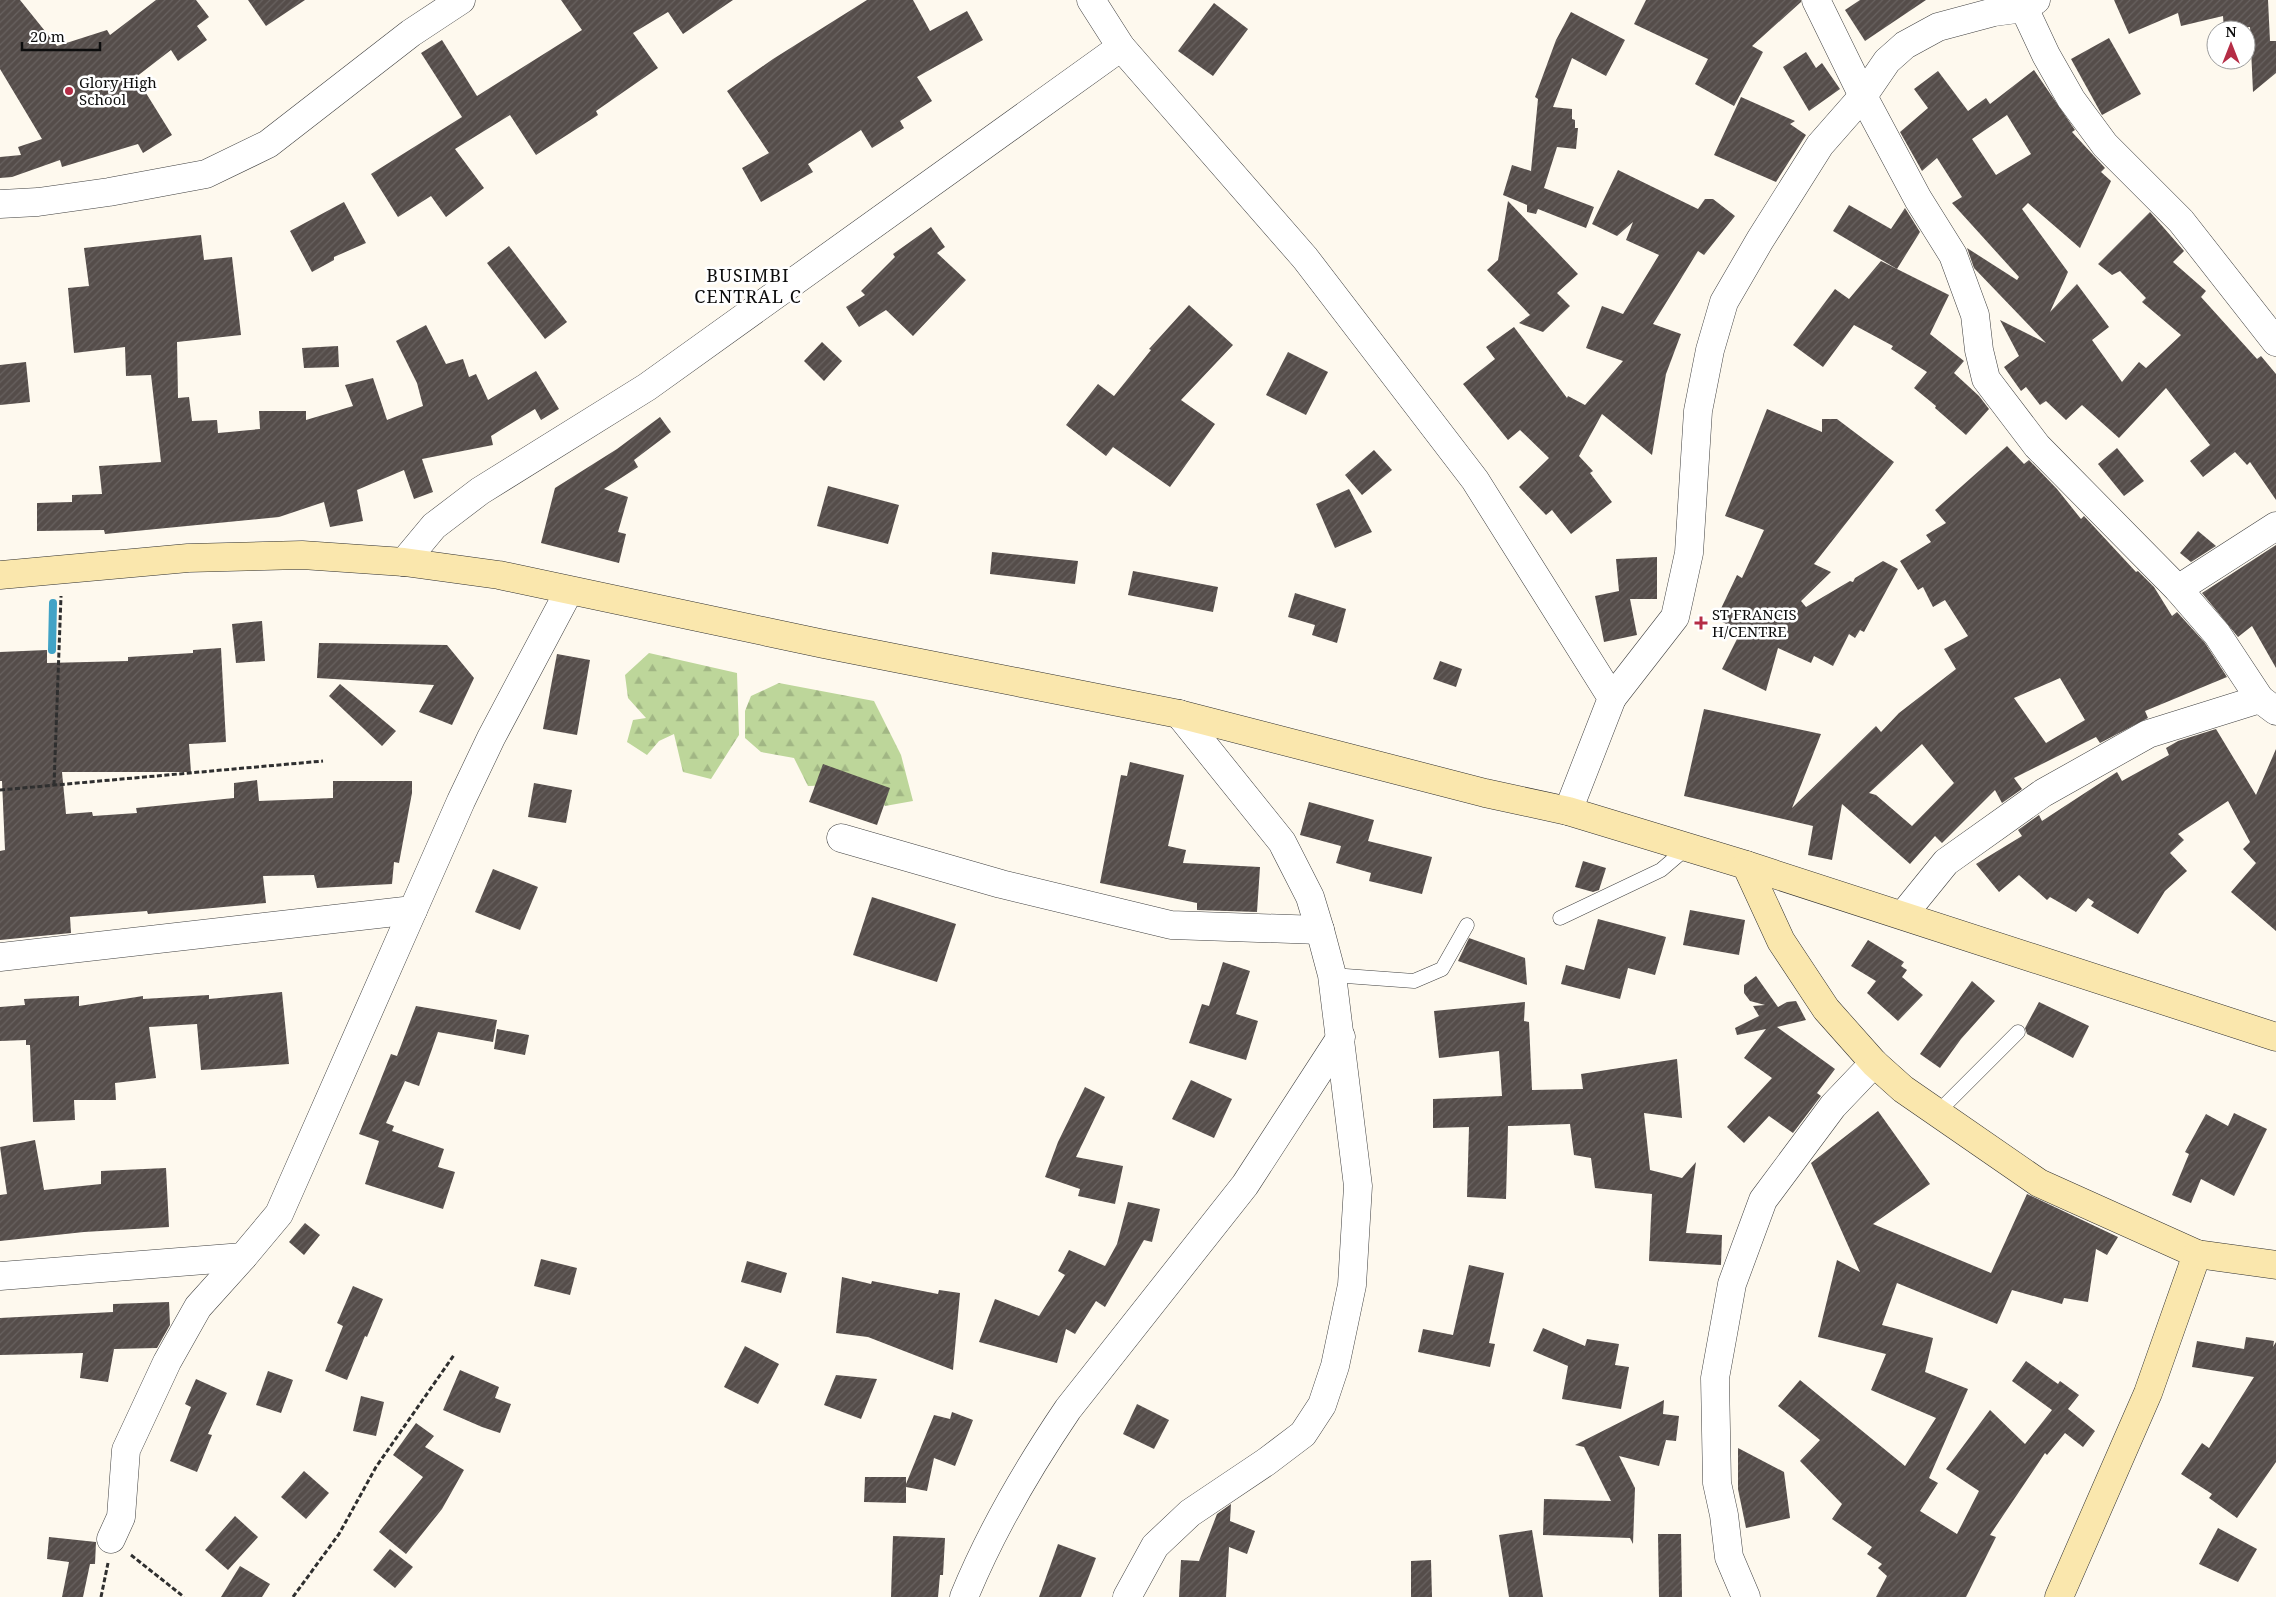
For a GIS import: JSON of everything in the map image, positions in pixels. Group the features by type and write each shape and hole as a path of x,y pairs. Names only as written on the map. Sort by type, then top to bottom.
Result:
{"main road":[{"path":"0,575 188,558 302,555 404,562 499,576 843,648 1179,714 1485,793 1568,811 1688,846 2276,1037"},
{"path":"1746,865 1781,941 1826,1009 1874,1063 1903,1089 2039,1183 2198,1254 2276,1265"},
{"path":"2059,1597 2148,1393 2198,1254"}],"street":[{"path":"0,204 38,202 109,192 206,174 268,144 411,33 461,0"},
{"path":"1090,0 1121,47 1305,258 1475,480 1612,698"},
{"path":"1816,0 1863,96 1918,199 1953,255 1975,315 1979,350 1986,379 2037,446 2178,589 2217,634 2268,705 2148,734 2044,793 1946,862 1903,915"},
{"path":"1568,811 1612,698 1675,617 1688,553 1698,411 1710,350 1724,302 1760,240 1820,145 1863,96 1887,61 1905,45 1938,27 2030,4 2046,54 2071,99 2104,145 2181,221 2276,342"},
{"path":"404,562 434,526 480,491 647,387 1121,47"},
{"path":"2178,589 2276,526"},
{"path":"111,1539 121,1517 126,1450 167,1362 198,1307 279,1214 461,801 491,738 569,591"},
{"path":"1127,1597 1156,1546 1190,1513 1266,1462 1303,1434 1322,1405 1335,1366 1352,1285 1358,1186 1332,975 1310,897 1282,842 1179,714"},
{"path":"842,838 1001,884 1171,925 1320,930"},
{"path":"0,957 413,910"},
{"path":"964,1597 978,1562 1043,1446 1058,1424 1245,1185 1341,1037"},
{"path":"1746,1597 1729,1558 1724,1515 1717,1483 1715,1378 1732,1284 1763,1200 1833,1106 1874,1063"},
{"path":"0,1276 243,1257"}],"lane":[{"path":"1560,918 1661,870 1688,846"},
{"path":"1332,975 1414,982 1442,970 1467,925"},
{"path":"1937,1113 2018,1032"}],"path":[{"path":"54,785 62,569"},
{"path":"0,790 323,760"},
{"path":"293,1597 338,1534 376,1467 454,1355"},
{"path":"102,1597 111,1539 184,1597"}],"green space":[{"path":"649,653 737,673 739,735 711,779 683,772 674,734 659,741 647,755 627,742 633,720 646,718 628,698 625,675"},
{"path":"779,683 874,701 901,755 913,801 885,806 868,784 808,786 794,758 761,752 745,738 745,711 751,696"}],"building":[{"path":"0,0 20,0 57,46 107,30 110,35 156,0 196,0 209,17 197,26 207,40 178,61 171,50 136,77 172,135 143,153 138,144 62,167 60,160 12,177 0,178 0,157 21,155 18,147 42,139 0,69"},
{"path":"248,0 305,0 266,26"},
{"path":"561,0 733,0 683,34 668,12 633,33 658,68 596,111 598,115 536,155 510,115 455,149 484,188 446,217 431,196 398,217 371,174 462,117 421,53 442,40 477,96 582,30"},
{"path":"867,0 913,0 930,31 967,11 983,40 917,77 932,101 900,121 904,128 872,148 861,130 808,164 813,172 761,202 742,168 769,153 727,91 773,59"},
{"path":"1646,0 1801,0 1801,2 1752,46 1763,52 1734,106 1695,84 1708,59 1634,24"},
{"path":"1860,0 1926,0 1865,41 1845,10"},
{"path":"2114,0 2268,0 2270,41 2276,41 2276,73 2253,92 2252,70 2256,70 2256,20 2223,20 2223,16 2181,26 2178,13 2129,34"},
{"path":"1214,3 1248,29 1213,76 1178,51"},
{"path":"1571,12 1625,40 1606,76 1572,58 1553,107 1572,109 1572,119 1575,120 1575,128 1578,128 1576,149 1557,147 1544,188 1594,207 1586,228 1538,209 1536,214 1527,212 1527,205 1503,195 1512,165 1531,171 1538,99 1535,97 1556,40"},
{"path":"2109,38 2141,94 2102,115 2071,59"},
{"path":"1806,52 1816,68 1822,63 1840,89 1809,111 1783,67"},
{"path":"2034,70 2075,130 2072,132 2105,168 2101,172 2111,181 2080,248 2028,203 2022,209 2068,272 2050,312 2077,284 2109,327 2092,340 2122,382 2139,362 2146,368 2181,335 2142,302 2146,298 2120,271 2112,275 2098,264 2150,212 2184,251 2173,262 2206,291 2201,297 2257,359 2261,356 2276,374 2276,500 2250,462 2247,465 2235,452 2203,477 2190,461 2210,445 2166,388 2119,438 2082,405 2066,420 2046,401 2040,405 2026,387 2021,391 2004,367 2019,356 2000,320 2046,343 1974,268 1967,248 2017,280 2019,277 1952,203 1962,197 1937,158 1922,171 1900,132 1928,108 1914,89 1938,71 1968,111 1986,98 1990,104","holes":["2007,115 2031,154 1996,175 1972,139"]},
{"path":"1741,97 1795,121 1790,124 1806,135 1776,182 1714,155"},
{"path":"1618,170 1698,209 1705,199 1713,199 1735,216 1704,255 1698,251 1653,324 1681,334 1666,374 1652,455 1602,414 1579,456 1593,471 1590,473 1612,502 1571,534 1552,510 1546,515 1519,487 1549,458 1520,430 1508,440 1463,384 1495,359 1486,347 1514,327 1567,398 1568,396 1585,405 1623,361 1586,348 1602,306 1623,314 1659,255 1626,240 1633,222 1617,236 1592,224"},
{"path":"1508,201 1578,274 1557,293 1570,306 1543,332 1519,323 1530,315 1487,270 1498,260"},
{"path":"344,202 366,243 334,257 334,260 312,272 290,231"},
{"path":"1849,205 1891,229 1905,208 1920,232 1897,269 1833,231"},
{"path":"931,227 945,247 937,253 966,280 913,336 886,310 859,327 846,307 865,295 861,291 895,257 893,254"},
{"path":"201,235 204,260 232,257 241,335 177,342 178,398 189,397 192,421 217,420 218,433 260,429 259,411 306,411 306,420 353,406 345,385 373,378 387,420 423,406 417,383 396,341 426,325 446,364 463,359 469,377 476,374 488,400 536,371 559,409 541,420 535,409 491,436 493,445 422,459 433,492 414,499 404,470 357,490 363,521 330,527 324,502 279,517 105,534 104,530 37,531 37,503 72,502 72,495 102,494 99,466 161,462 151,375 126,376 125,347 74,353 68,288 89,286 84,248"},
{"path":"509,246 567,322 545,339 487,263"},
{"path":"1881,261 1949,295 1930,334 1964,361 1954,373 1979,396 1989,409 1966,435 1914,388 1927,372 1891,349 1893,346 1854,325 1823,367 1793,345 1835,289 1849,299"},
{"path":"1189,305 1233,345 1181,400 1215,424 1170,487 1113,447 1106,456 1066,425 1098,384 1114,396 1151,350 1149,349"},
{"path":"822,342 842,361 824,381 804,361"},
{"path":"338,346 339,367 304,368 302,348"},
{"path":"1288,352 1328,372 1306,415 1266,395"},
{"path":"26,362 30,402 0,405 0,365"},
{"path":"1767,409 1822,432 1822,419 1837,419 1894,462 1814,564 1831,572 1801,601 1806,607 1850,581 1853,582 1855,578 1883,561 1898,569 1864,632 1860,630 1855,638 1849,634 1833,666 1814,656 1811,663 1778,648 1766,691 1722,669 1741,631 1716,619 1737,575 1742,578 1764,530 1725,516"},
{"path":"660,417 671,432 634,460 638,467 604,489 628,497 618,532 626,534 619,563 541,543 555,488 617,449"},
{"path":"2007,446 2024,464 2029,460 2057,489 2081,519 2084,516 2136,572 2138,571 2154,587 2172,616 2177,612 2205,643 2227,677 2145,711 2148,718 2100,743 2096,737 2014,778 2022,789 2002,803 1995,790 1942,843 1935,836 1910,864 1842,804 1832,860 1808,855 1813,826 1684,796 1704,709 1821,734 1792,808 1876,726 1881,732 1899,713 1956,669 1944,649 1968,636 1945,600 1933,607 1923,587 1918,590 1900,561 1931,542 1926,535 1946,523 1935,510","holes":["2060,678 2085,720 2046,743 2014,698","1922,744 1954,783 1912,826 1876,795 1869,793"]},
{"path":"2117,448 2144,481 2124,496 2098,464"},
{"path":"1374,450 1392,470 1362,495 1345,475"},
{"path":"828,486 899,505 888,544 817,526"},
{"path":"1349,489 1372,532 1335,548 1316,504"},
{"path":"2198,531 2216,546 2191,562 2180,553"},
{"path":"2276,545 2276,668 2252,626 2238,637 2202,593"},
{"path":"992,552 1078,561 1075,584 990,574"},
{"path":"1657,557 1657,599 1630,599 1637,635 1604,642 1595,596 1619,591 1616,559"},
{"path":"1133,571 1218,587 1213,612 1128,595"},
{"path":"1295,593 1346,609 1337,643 1312,635 1315,625 1288,617"},
{"path":"262,621 265,661 236,663 232,624"},
{"path":"319,643 447,645 474,678 452,725 419,712 434,685 317,678"},
{"path":"221,648 226,742 189,744 191,772 62,772 66,814 92,812 93,816 137,813 136,808 234,798 234,783 257,780 259,801 333,798 333,781 412,781 412,793 399,863 394,862 392,884 317,888 314,875 263,876 266,903 148,914 147,911 70,917 71,933 0,940 0,851 5,850 2,781 0,781 0,652 47,650 47,663 128,661 128,657 193,653 193,650"},
{"path":"557,654 590,660 577,735 543,729"},
{"path":"1440,661 1462,669 1456,687 1433,679"},
{"path":"340,684 396,731 382,746 329,696"},
{"path":"2216,729 2256,795 2276,749 2276,931 2231,892 2256,863 2243,849 2250,842 2228,801 2178,834 2184,840 2170,853 2187,871 2165,891 2138,934 2091,906 2094,902 2088,898 2076,912 2050,897 2047,900 2019,875 1999,892 1976,864 2022,836 2018,830 2039,815 2042,821 2117,772 2122,781 2169,755 2166,748 2178,741"},
{"path":"1130,762 1184,775 1168,846 1186,850 1183,863 1260,867 1257,912 1197,910 1197,903 1100,883 1121,775 1127,776"},
{"path":"823,764 890,788 877,825 809,802"},
{"path":"534,783 572,790 566,823 528,817"},
{"path":"1309,802 1374,820 1368,841 1432,857 1422,894 1369,881 1371,873 1336,863 1341,846 1300,835"},
{"path":"1583,861 1606,868 1599,890 1593,892 1575,887"},
{"path":"493,869 538,887 520,930 475,912"},
{"path":"872,897 956,924 937,982 853,955"},
{"path":"1690,910 1745,920 1739,955 1683,945"},
{"path":"1598,919 1666,937 1655,975 1628,968 1620,999 1561,984 1566,965 1584,970"},
{"path":"1469,938 1525,958 1527,985 1458,961"},
{"path":"1868,940 1904,962 1901,966 1907,970 1902,977 1923,995 1898,1021 1867,993 1876,981 1851,966"},
{"path":"1223,962 1250,971 1236,1014 1258,1021 1246,1060 1189,1043 1202,1004 1209,1006"},
{"path":"1756,976 1778,1007 1787,1002 1796,1001 1806,1020 1777,1027 1835,1069 1817,1093 1821,1096 1793,1133 1769,1116 1744,1143 1727,1127 1772,1078 1744,1058 1766,1029 1737,1035 1735,1028 1759,1016 1753,1006 1765,1005 1750,1001 1744,993 1744,985"},
{"path":"1972,981 1995,1001 1961,1039 1940,1068 1920,1054"},
{"path":"282,992 289,1064 201,1070 197,1024 149,1027 156,1078 115,1083 116,1100 74,1100 75,1120 33,1122 30,1045 26,1045 26,1040 0,1041 0,1007 25,1005 24,999 79,996 79,1006 143,996 143,999 209,995 209,999"},
{"path":"1525,1002 1524,1021 1529,1022 1532,1090 1583,1089 1581,1074 1677,1059 1682,1118 1644,1113 1650,1170 1682,1178 1696,1162 1686,1233 1722,1235 1721,1265 1649,1261 1652,1194 1595,1188 1591,1158 1574,1155 1570,1124 1508,1126 1506,1199 1467,1197 1469,1127 1433,1128 1433,1099 1502,1096 1499,1051 1439,1058 1434,1011"},
{"path":"2039,1002 2089,1026 2073,1058 2027,1034 2025,1028"},
{"path":"416,1006 497,1020 493,1042 438,1032 419,1086 405,1081 386,1123 394,1126 392,1131 444,1149 438,1167 455,1172 443,1209 365,1184 379,1141 359,1134 391,1054 397,1056"},
{"path":"497,1029 529,1035 525,1055 494,1049"},
{"path":"1191,1080 1232,1099 1214,1138 1172,1119"},
{"path":"1085,1087 1105,1097 1076,1157 1123,1166 1115,1204 1078,1196 1080,1189 1045,1177 1058,1142"},
{"path":"1878,1111 1930,1184 1873,1224 1991,1273 2027,1194 2118,1237 2107,1255 2096,1249 2088,1302 2064,1298 2062,1304 2012,1290 1997,1324 1897,1283 1882,1325 1933,1338 1925,1372 1968,1389 1929,1478 1938,1483 1920,1511 1957,1534 1979,1491 1946,1469 1990,1410 2025,1444 2052,1410 2012,1381 2026,1361 2058,1384 2060,1381 2079,1395 2068,1409 2095,1431 2083,1447 2065,1433 2047,1455 2045,1453 1990,1535 1996,1537 1966,1597 1876,1597 1887,1576 1878,1568 1882,1564 1867,1554 1872,1547 1832,1519 1842,1504 1800,1461 1820,1440 1778,1406 1800,1380 1905,1466 1936,1418 1871,1390 1886,1354 1818,1337 1837,1260 1860,1272 1811,1163"},
{"path":"2234,1113 2267,1129 2234,1196 2201,1179 2191,1203 2172,1195 2189,1154 2185,1152 2206,1114 2228,1126"},
{"path":"35,1140 44,1190 101,1184 101,1171 166,1168 169,1227 84,1232 0,1241 0,1195 7,1194 0,1147"},
{"path":"1128,1202 1160,1209 1152,1242 1144,1240 1105,1307 1096,1301 1075,1334 1066,1329 1057,1363 979,1342 995,1299 1039,1316 1065,1275 1058,1271 1069,1250 1105,1266 1117,1244"},
{"path":"305,1223 320,1235 304,1255 289,1242"},
{"path":"541,1259 577,1268 570,1295 534,1286"},
{"path":"747,1261 787,1273 781,1293 741,1282"},
{"path":"1469,1265 1504,1273 1489,1343 1495,1344 1490,1367 1418,1352 1423,1329 1453,1335"},
{"path":"842,1277 871,1284 872,1281 938,1294 939,1290 960,1293 953,1370 868,1337 836,1333"},
{"path":"353,1286 383,1299 347,1380 325,1371 343,1326 337,1323"},
{"path":"169,1302 170,1325 157,1348 114,1349 108,1382 80,1378 83,1353 0,1355 0,1318 113,1312 113,1304"},
{"path":"1543,1328 1585,1346 1587,1339 1619,1344 1615,1365 1629,1367 1621,1409 1562,1399 1568,1366 1533,1351"},
{"path":"2246,1337 2274,1341 2273,1347 2276,1342 2276,1462 2237,1518 2209,1498 2212,1494 2181,1474 2202,1443 2209,1448 2254,1377 2192,1367 2197,1341 2244,1349"},
{"path":"745,1346 779,1364 758,1404 724,1387"},
{"path":"460,1370 499,1387 495,1398 511,1404 500,1433 443,1410"},
{"path":"268,1371 293,1380 281,1413 256,1405"},
{"path":"836,1375 877,1379 861,1419 824,1405"},
{"path":"196,1379 227,1393 208,1434 212,1435 197,1472 170,1461 191,1407 185,1404"},
{"path":"361,1396 384,1402 376,1436 353,1431"},
{"path":"1664,1400 1663,1414 1679,1416 1676,1441 1666,1440 1659,1466 1619,1456 1635,1488 1633,1544 1630,1538 1543,1535 1544,1499 1611,1501 1584,1447 1575,1445"},
{"path":"1137,1404 1169,1420 1154,1449 1123,1434"},
{"path":"952,1412 973,1420 955,1466 934,1458 927,1491 906,1487 906,1503 864,1502 865,1477 906,1477 906,1484 934,1415 950,1419"},
{"path":"416,1423 434,1436 425,1447 464,1470 442,1509 406,1554 379,1532 423,1477 393,1455"},
{"path":"1738,1448 1784,1472 1790,1518 1746,1528 1738,1489"},
{"path":"304,1471 329,1493 306,1519 281,1497"},
{"path":"1231,1504 1230,1521 1255,1531 1247,1554 1229,1547 1226,1597 1179,1597 1181,1560 1199,1561 1217,1514"},
{"path":"235,1516 258,1537 228,1570 205,1550"},
{"path":"2218,1528 2257,1549 2238,1582 2199,1564"},
{"path":"1532,1530 1543,1597 1509,1597 1499,1535"},
{"path":"1658,1534 1681,1534 1682,1597 1659,1597"},
{"path":"893,1536 945,1538 943,1575 940,1575 938,1597 891,1597"},
{"path":"49,1537 96,1542 95,1564 90,1564 83,1597 62,1597 69,1562 47,1559"},
{"path":"1058,1544 1096,1558 1081,1597 1039,1597"},
{"path":"390,1549 413,1567 395,1588 373,1570"},
{"path":"1431,1560 1432,1597 1411,1597 1411,1561"},
{"path":"240,1566 270,1584 262,1597 221,1597"}],"waterway":[{"path":"52,650 53,603"}],"place":[{"name":"Glory High School","path":"69,91"},
{"name":"ST FRANCIS H/CENTRE","path":"1701,623"}],"district":[{"name":"BUSIMBI CENTRAL C","path":"748,285"}]}
